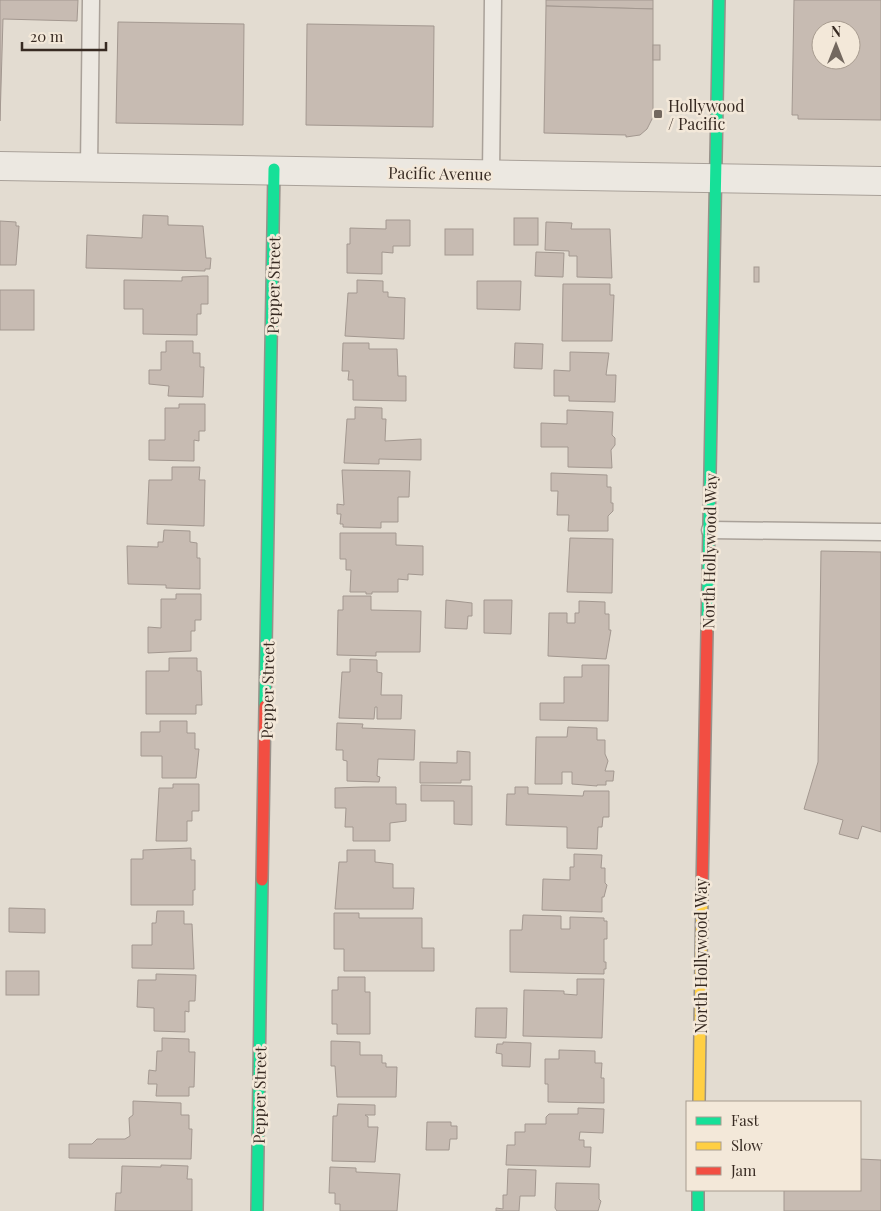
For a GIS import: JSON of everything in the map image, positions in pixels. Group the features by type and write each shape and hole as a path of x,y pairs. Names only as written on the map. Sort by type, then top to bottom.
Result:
{"main road":[{"name":"North Hollywood Way","path":"699,1101 701,844 718,178 720,0"},
{"name":"Pepper Street","path":"257,1211 274,169"},
{"path":"698,1191 698,1211"}],"street":[{"name":"Pacific Avenue","path":"0,166 274,169 881,181"}],"lane":[{"path":"89,167 90,0"},
{"path":"491,174 493,0"},
{"path":"710,530 881,532"}],"building":[{"path":"0,0 78,0 77,21 3,19 0,121"},
{"path":"546,0 653,0 653,9 546,6"},
{"path":"794,0 881,0 881,120 798,119 798,115 792,115"},
{"path":"546,6 653,9 653,117 647,129 640,135 626,137 626,135 544,133"},
{"path":"118,22 244,24 243,125 116,123"},
{"path":"307,24 434,26 433,127 306,125"},
{"path":"653,45 660,45 660,60 653,60"},
{"path":"143,215 168,216 168,225 203,226 206,258 211,258 210,269 205,269 205,271 86,268 87,235 142,238"},
{"path":"514,218 538,218 538,245 514,245"},
{"path":"386,220 410,220 410,246 393,246 393,253 382,252 382,274 347,273 347,244 350,244 350,228 386,229"},
{"path":"0,221 16,222 16,226 19,226 16,265 0,265"},
{"path":"546,222 572,223 571,229 610,229 612,278 577,277 577,256 569,256 569,251 545,250"},
{"path":"445,229 473,229 473,255 445,255"},
{"path":"536,252 564,253 563,277 535,276"},
{"path":"754,267 759,267 759,282 754,282"},
{"path":"208,276 208,304 201,304 201,314 197,314 197,335 143,334 143,309 124,309 124,280 182,281 182,277"},
{"path":"357,280 383,281 383,292 388,292 388,297 405,298 404,339 345,336 348,293 357,293"},
{"path":"477,281 521,281 520,310 477,309"},
{"path":"563,284 610,284 610,295 614,295 612,341 562,341"},
{"path":"0,290 34,290 34,330 0,330"},
{"path":"166,341 193,341 193,353 200,353 200,367 204,367 203,397 168,396 169,386 149,384 149,370 161,370 161,352 166,352"},
{"path":"343,343 369,343 369,349 397,349 398,376 406,376 406,401 353,400 353,380 348,380 349,371 342,371"},
{"path":"515,343 543,344 542,369 514,368"},
{"path":"570,352 609,353 606,375 616,375 615,402 569,401 569,396 554,396 554,370 570,371"},
{"path":"179,404 205,404 205,431 199,431 199,441 194,440 194,461 149,460 149,440 165,440 165,408 179,408"},
{"path":"355,407 382,408 382,419 386,419 385,441 421,439 421,460 379,459 379,464 344,463 347,419 355,419"},
{"path":"567,410 613,412 612,435 615,438 615,445 611,450 612,468 568,467 568,447 541,447 541,423 567,424"},
{"path":"172,467 200,467 199,480 205,480 204,526 147,524 149,480 172,480"},
{"path":"342,470 410,471 409,497 398,497 398,522 381,522 381,528 343,527 343,524 340,524 341,514 337,514 337,504 344,505"},
{"path":"551,473 607,475 607,487 611,487 611,503 613,503 613,511 608,516 608,531 568,531 569,515 557,515 558,491 551,491"},
{"path":"164,530 190,531 190,542 197,543 197,558 200,558 200,589 166,588 166,585 128,584 127,546 158,547 158,542 163,542"},
{"path":"340,533 396,533 396,545 423,546 423,575 408,574 408,580 398,579 398,592 372,592 372,594 366,594 366,592 350,592 351,570 346,570 346,559 340,559"},
{"path":"570,538 613,539 612,593 567,592"},
{"path":"821,551 881,552 881,832 862,826 858,839 839,834 843,820 804,809 818,762"},
{"path":"176,594 201,594 201,620 195,620 195,631 191,631 191,651 148,653 148,627 161,628 161,599 176,599"},
{"path":"343,596 371,596 371,610 421,611 420,652 376,652 376,656 337,655 338,610 343,610"},
{"path":"446,600 472,603 472,616 468,616 467,629 445,628"},
{"path":"484,600 512,600 511,634 484,633"},
{"path":"579,601 605,602 605,614 609,614 609,630 611,630 606,659 548,656 549,613 567,613 567,623 575,623 575,613 579,613"},
{"path":"169,658 197,658 197,671 201,671 202,705 196,705 196,714 146,714 146,671 169,671"},
{"path":"350,659 377,660 377,672 382,673 381,695 402,695 401,719 377,719 377,707 375,707 374,719 339,718 342,672 350,672"},
{"path":"582,665 609,665 608,721 540,720 540,703 564,703 564,677 582,677"},
{"path":"160,721 187,721 187,733 195,733 195,749 199,749 196,778 162,778 162,756 141,756 141,732 160,732"},
{"path":"337,723 363,724 362,728 415,730 414,760 378,759 377,776 380,777 379,782 347,781 347,761 343,760 343,750 336,750"},
{"path":"568,727 597,728 597,740 605,740 605,754 608,761 605,771 614,771 613,781 606,781 606,785 597,786 572,784 572,772 562,772 562,784 535,784 536,737 567,737"},
{"path":"457,751 470,752 470,780 461,780 461,783 420,783 420,762 457,763"},
{"path":"173,784 199,784 199,811 192,811 192,821 187,821 187,841 156,841 159,788 173,788"},
{"path":"421,785 472,786 472,825 454,824 454,801 421,801"},
{"path":"396,787 396,804 406,804 406,821 390,823 390,841 353,841 353,827 345,827 346,808 335,808 335,788"},
{"path":"515,787 528,787 528,794 583,796 584,791 609,791 609,817 603,817 602,827 598,827 597,849 567,848 567,827 506,825 507,794 515,794"},
{"path":"191,848 191,860 195,860 193,905 131,905 131,859 143,859 143,850"},
{"path":"347,850 375,850 375,862 393,864 393,888 414,888 413,909 335,909 339,862 347,862"},
{"path":"574,854 602,855 601,868 605,868 605,883 607,885 604,897 602,897 602,912 542,910 543,879 570,880 570,867 574,867"},
{"path":"9,908 45,909 45,933 9,932"},
{"path":"157,911 184,911 184,924 192,924 194,969 132,968 132,945 152,945 152,923 156,923"},
{"path":"334,913 359,913 359,918 422,918 422,948 434,948 434,971 344,971 344,949 334,949"},
{"path":"523,915 561,916 561,929 570,929 570,917 604,918 604,921 607,921 607,939 604,939 604,962 606,962 606,969 604,969 604,974 510,972 510,930 522,930"},
{"path":"6,971 39,971 39,995 6,995"},
{"path":"156,974 196,975 195,1001 189,1001 189,1012 185,1011 185,1032 154,1031 154,1008 137,1007 138,980 156,980"},
{"path":"338,977 365,977 365,992 370,992 370,1034 337,1034 337,1024 332,1024 332,990 338,990"},
{"path":"577,979 604,979 602,1038 523,1036 524,990 564,991 564,994 577,995"},
{"path":"476,1008 507,1008 506,1038 475,1037"},
{"path":"162,1038 189,1039 189,1052 195,1052 194,1087 189,1087 189,1096 156,1096 157,1084 148,1084 149,1070 156,1071 157,1051 162,1051"},
{"path":"331,1041 360,1042 360,1055 382,1055 382,1063 386,1063 386,1067 397,1067 396,1097 337,1097 335,1066 331,1066"},
{"path":"503,1042 531,1043 530,1067 502,1066 502,1054 496,1053 497,1044 503,1044"},
{"path":"559,1050 595,1051 595,1063 602,1063 601,1078 604,1078 604,1103 548,1102 548,1084 545,1084 545,1059 559,1059"},
{"path":"133,1101 181,1103 181,1115 189,1115 189,1129 192,1129 191,1159 69,1158 69,1144 92,1144 97,1139 125,1139 130,1136 129,1118 133,1115"},
{"path":"338,1104 375,1105 375,1115 365,1115 368,1117 368,1127 378,1127 375,1162 332,1161 333,1116 337,1116"},
{"path":"578,1108 604,1109 603,1133 580,1132 579,1140 584,1140 584,1147 591,1147 590,1167 506,1165 507,1145 515,1145 515,1132 525,1132 525,1124 546,1124 546,1117 549,1114 578,1114"},
{"path":"427,1122 451,1122 451,1126 457,1126 457,1139 450,1139 449,1150 426,1150"},
{"path":"861,1159 881,1160 881,1211 784,1211 784,1191 861,1191"},
{"path":"161,1165 188,1166 187,1179 192,1179 192,1211 115,1211 116,1193 121,1193 122,1166 161,1167"},
{"path":"330,1167 356,1168 356,1172 400,1174 397,1211 340,1211 340,1204 335,1204 335,1193 329,1193"},
{"path":"508,1169 536,1170 535,1196 520,1196 519,1211 496,1211 496,1208 503,1209 503,1195 507,1195"},
{"path":"556,1183 599,1184 599,1199 601,1201 598,1211 557,1211 555,1208"}],"traffic: fast":[{"path":"707,631 719,0"},
{"path":"265,706 274,169"},
{"path":"257,1211 262,880"},
{"path":"698,1191 698,1211"}],"traffic: slow":[{"path":"699,1101 702,891"}],"traffic: jam":[{"path":"702,891 707,631"},
{"path":"262,880 265,706"}],"place":[{"name":"Hollywood / Pacific","path":"658,114"}]}
